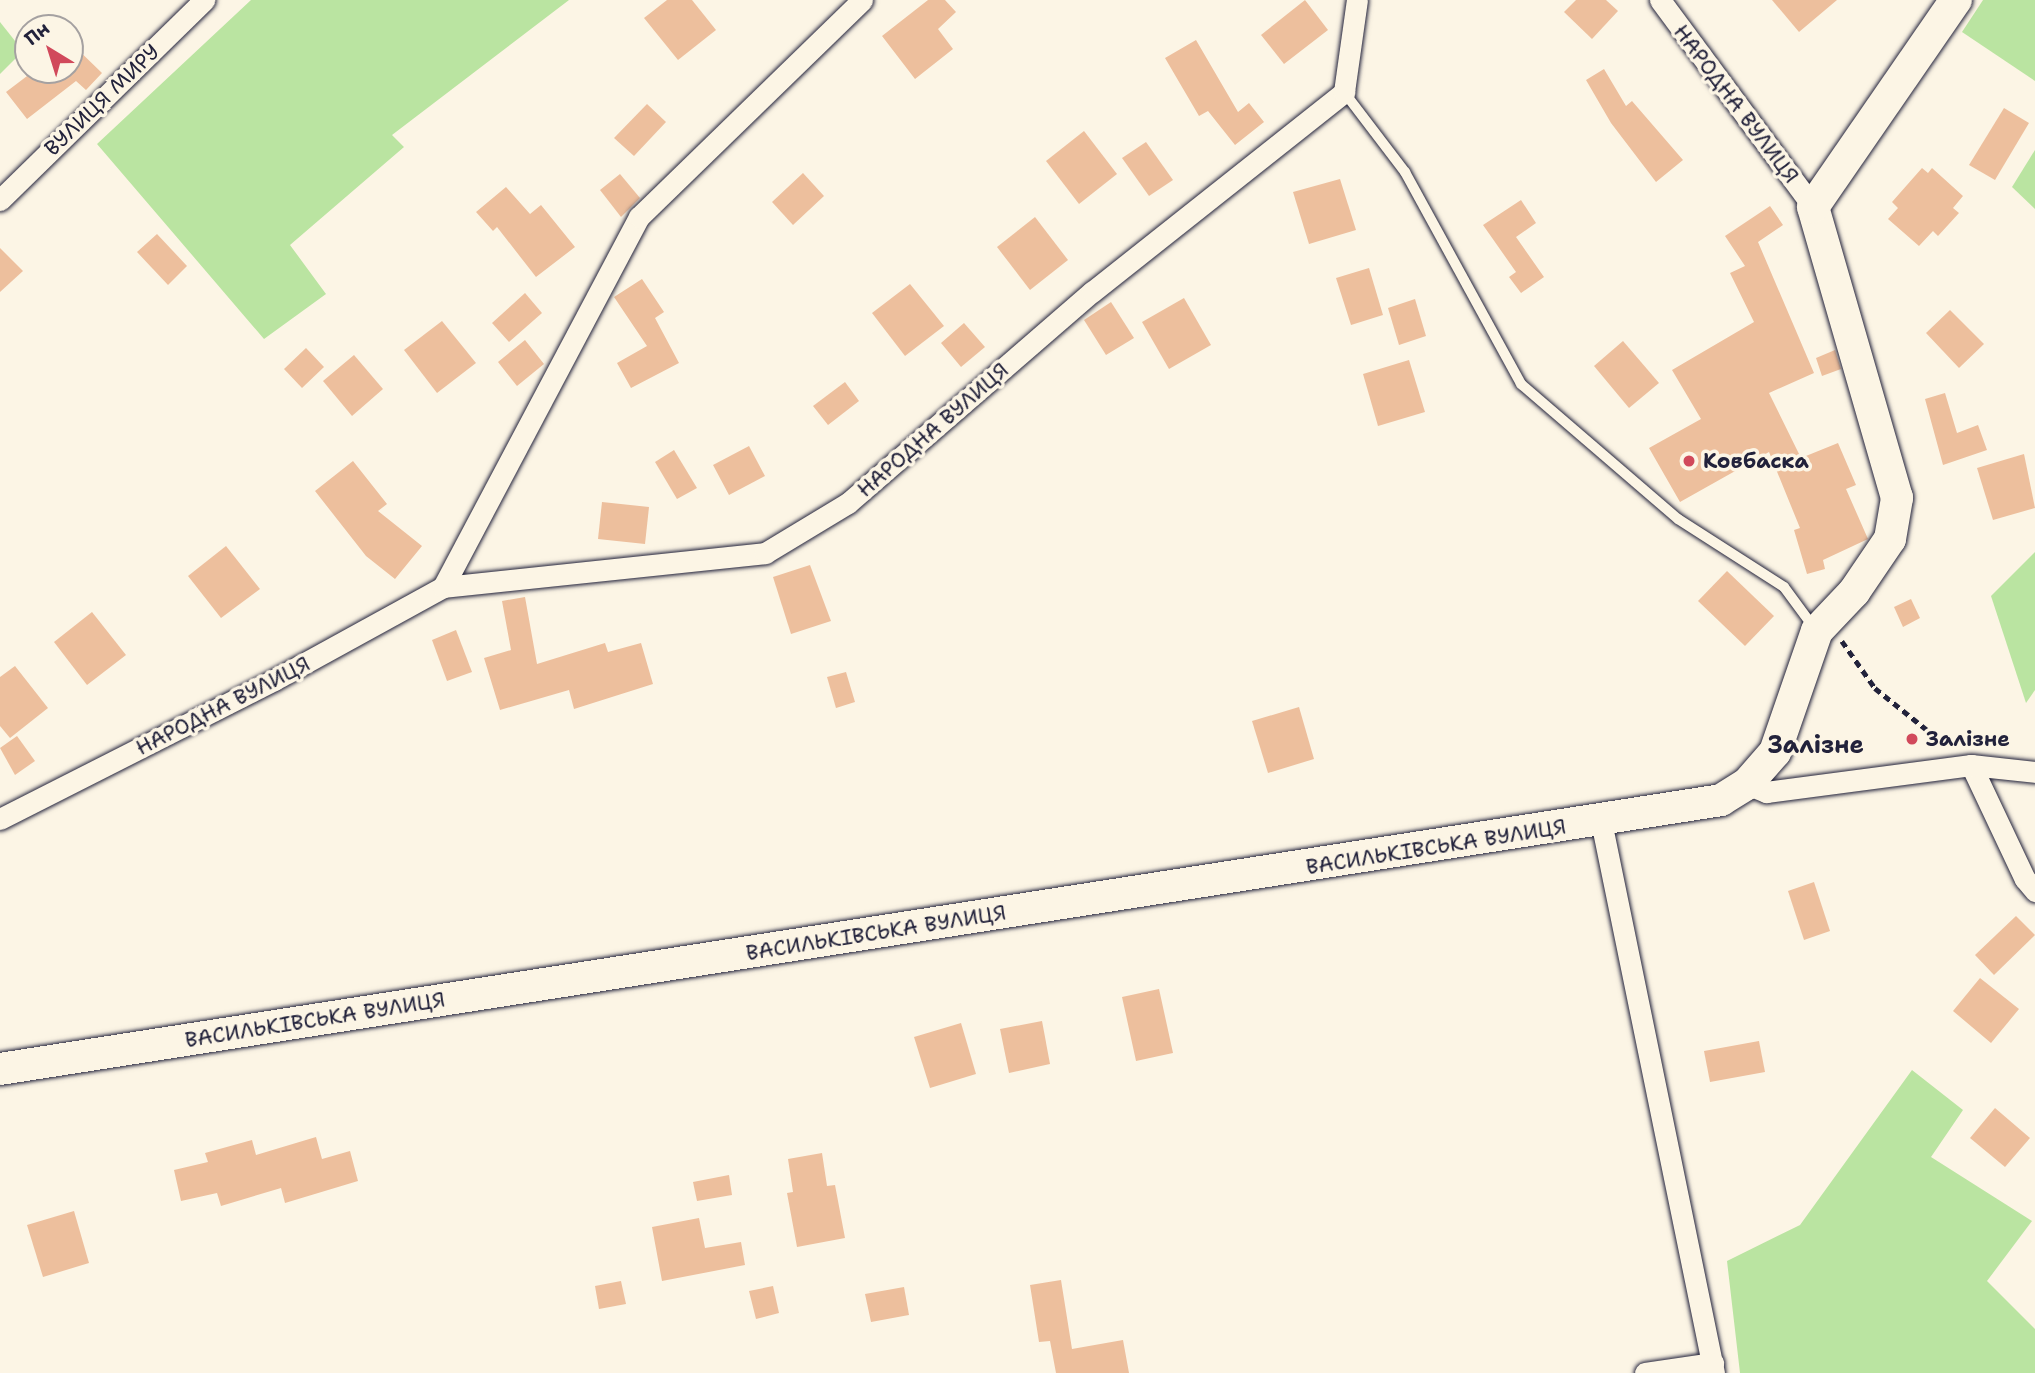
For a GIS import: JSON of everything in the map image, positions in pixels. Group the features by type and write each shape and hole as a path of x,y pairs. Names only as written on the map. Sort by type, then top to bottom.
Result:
{"street":[{"name":"ВУЛИЦЯ МИРУ","path":"0,200 204,0"},
{"path":"443,587 639,217 862,0"},
{"path":"1344,92 1357,0"},
{"name":"НАРОДНА ВУЛИЦЯ","path":"1660,0 1813,207"},
{"path":"1822,626 1854,592 1890,539 1897,498 1813,207 1956,0"},
{"name":"НАРОДНА ВУЛИЦЯ","path":"0,819 274,680 443,587 765,553 848,503 1092,292 1344,92"},
{"name":"ВАСИЛЬКІВСЬКА ВУЛИЦЯ","path":"0,1069 1601,821 1721,800 1747,784 1775,752 1788,725 1822,626"},
{"path":"1747,784 1766,792 1971,765 2035,772"},
{"path":"1971,765 2025,879 2035,891"},
{"path":"1601,821 1713,1368 1645,1373"}],"lane":[{"path":"1344,92 1405,172 1521,384 1678,519 1784,587 1822,626"}],"path":[{"path":"1822,626 1875,688 1971,765"}],"green space":[{"path":"251,0 569,0 392,135 404,147 290,245 326,294 264,339 97,144"},
{"path":"1983,0 2035,0 2035,81 1962,32"},
{"path":"0,22 14,40 14,60 0,74"},
{"path":"2035,150 2035,209 2012,187"},
{"path":"2035,552 2035,690 2026,703 1991,596"},
{"path":"1912,1070 1963,1110 1931,1157 2032,1221 1987,1281 2035,1329 2035,1373 1740,1373 1727,1261 1800,1225"}],"building":[{"path":"667,0 692,0 716,30 678,60 644,18"},
{"path":"928,0 945,0 956,12 938,29 953,49 915,79 882,36"},
{"path":"1305,0 1328,30 1284,64 1261,35"},
{"path":"1576,0 1606,0 1618,11 1592,39 1564,12"},
{"path":"1772,0 1837,0 1799,32"},
{"path":"1196,40 1238,112 1249,103 1264,122 1235,145 1208,111 1199,116 1165,58"},
{"path":"84,56 102,73 86,90 79,84 84,84"},
{"path":"1604,69 1626,106 1632,101 1683,160 1656,182 1611,123 1586,80"},
{"path":"17,84 72,84 27,119 6,92"},
{"path":"647,104 666,122 634,156 614,138"},
{"path":"2004,108 2029,123 1995,180 1969,165"},
{"path":"1084,131 1117,174 1079,204 1046,161"},
{"path":"1146,142 1173,180 1149,196 1122,158"},
{"path":"1922,168 1928,173 1932,168 1963,196 1953,208 1959,213 1938,236 1933,231 1919,246 1888,219 1898,208 1892,202"},
{"path":"803,173 824,196 793,225 772,202"},
{"path":"620,174 640,198 621,217 600,190"},
{"path":"1340,179 1356,230 1309,244 1293,192"},
{"path":"506,187 530,214 541,205 575,247 536,277 497,227 493,231 476,212"},
{"path":"1521,200 1536,223 1516,237 1544,277 1521,293 1509,277 1516,272 1483,225"},
{"path":"1770,206 1783,225 1758,242 1814,373 1769,393 1801,458 1838,443 1856,485 1846,489 1868,539 1823,560 1825,569 1807,574 1794,530 1800,528 1769,452 1680,502 1649,448 1701,419 1672,370 1754,322 1730,273 1745,266 1725,236"},
{"path":"1035,217 1068,260 1030,290 997,247"},
{"path":"157,234 187,266 168,285 137,252"},
{"path":"0,248 23,271 0,292"},
{"path":"1369,268 1383,315 1351,325 1336,278"},
{"path":"642,279 664,312 655,318 679,363 631,388 617,363 647,346 614,297"},
{"path":"910,284 944,326 905,356 872,313"},
{"path":"525,293 542,313 509,342 492,323"},
{"path":"1184,298 1211,345 1169,369 1142,322"},
{"path":"1415,299 1426,336 1399,345 1388,308"},
{"path":"1111,302 1134,338 1106,355 1084,320"},
{"path":"1950,310 1984,344 1959,368 1926,333"},
{"path":"442,321 476,363 437,393 404,350"},
{"path":"964,323 985,347 961,367 941,343"},
{"path":"525,340 544,364 517,386 498,362"},
{"path":"1623,341 1659,383 1629,408 1594,366"},
{"path":"306,348 324,367 302,388 284,369"},
{"path":"1835,350 1841,369 1822,376 1816,358"},
{"path":"354,355 383,389 352,416 323,381"},
{"path":"1409,360 1425,412 1378,426 1363,374"},
{"path":"845,382 859,401 828,425 813,406"},
{"path":"1945,393 1957,433 1978,425 1987,450 1943,465 1925,399"},
{"path":"749,446 765,476 729,495 713,465"},
{"path":"674,450 697,488 677,499 655,462"},
{"path":"2024,454 2035,508 1993,520 1977,468"},
{"path":"353,461 387,504 378,511 422,546 395,579 366,556 315,491"},
{"path":"602,502 649,507 645,544 598,539"},
{"path":"226,546 260,589 221,618 188,576"},
{"path":"810,565 831,621 791,634 773,577"},
{"path":"1727,571 1774,616 1745,646 1698,601"},
{"path":"525,597 537,664 605,643 608,652 641,643 653,684 574,709 569,690 500,710 484,658 511,650 502,601"},
{"path":"1911,599 1920,618 1903,627 1894,607"},
{"path":"92,612 126,655 87,685 54,642"},
{"path":"456,630 472,672 447,681 432,640"},
{"path":"15,666 48,708 10,738 0,726 0,677"},
{"path":"846,672 855,702 836,708 827,677"},
{"path":"1299,707 1314,759 1268,773 1252,721"},
{"path":"17,736 35,761 15,775 0,748"},
{"path":"1814,882 1830,931 1804,940 1788,891"},
{"path":"2016,916 2035,935 1994,975 1975,955"},
{"path":"1980,978 2019,1009 1991,1043 1953,1011"},
{"path":"1159,989 1173,1053 1136,1061 1122,997"},
{"path":"1042,1021 1050,1064 1009,1073 1000,1029"},
{"path":"961,1023 976,1074 930,1088 914,1037"},
{"path":"1759,1041 1765,1072 1710,1082 1704,1051"},
{"path":"1995,1108 2030,1138 2005,1167 1970,1138"},
{"path":"316,1137 322,1159 350,1151 358,1181 285,1203 281,1188 221,1206 217,1193 181,1201 174,1170 208,1162 205,1153 252,1140 256,1155"},
{"path":"822,1153 827,1186 835,1185 845,1238 797,1247 787,1193 793,1192 788,1159"},
{"path":"729,1175 732,1195 697,1201 693,1182"},
{"path":"74,1211 89,1263 43,1277 27,1225"},
{"path":"699,1218 705,1248 741,1242 745,1265 662,1281 652,1227"},
{"path":"1061,1280 1072,1349 1123,1340 1129,1373 1056,1373 1050,1341 1039,1342 1030,1285"},
{"path":"621,1281 626,1304 599,1309 595,1286"},
{"path":"773,1286 779,1313 756,1319 749,1291"},
{"path":"904,1287 909,1315 871,1322 865,1294"}],"place":[{"name":"Ковбаска","path":"1689,461"},
{"name":"Залізне","path":"1912,739"}],"district":[{"name":"Залізне","path":"1816,746"}]}
